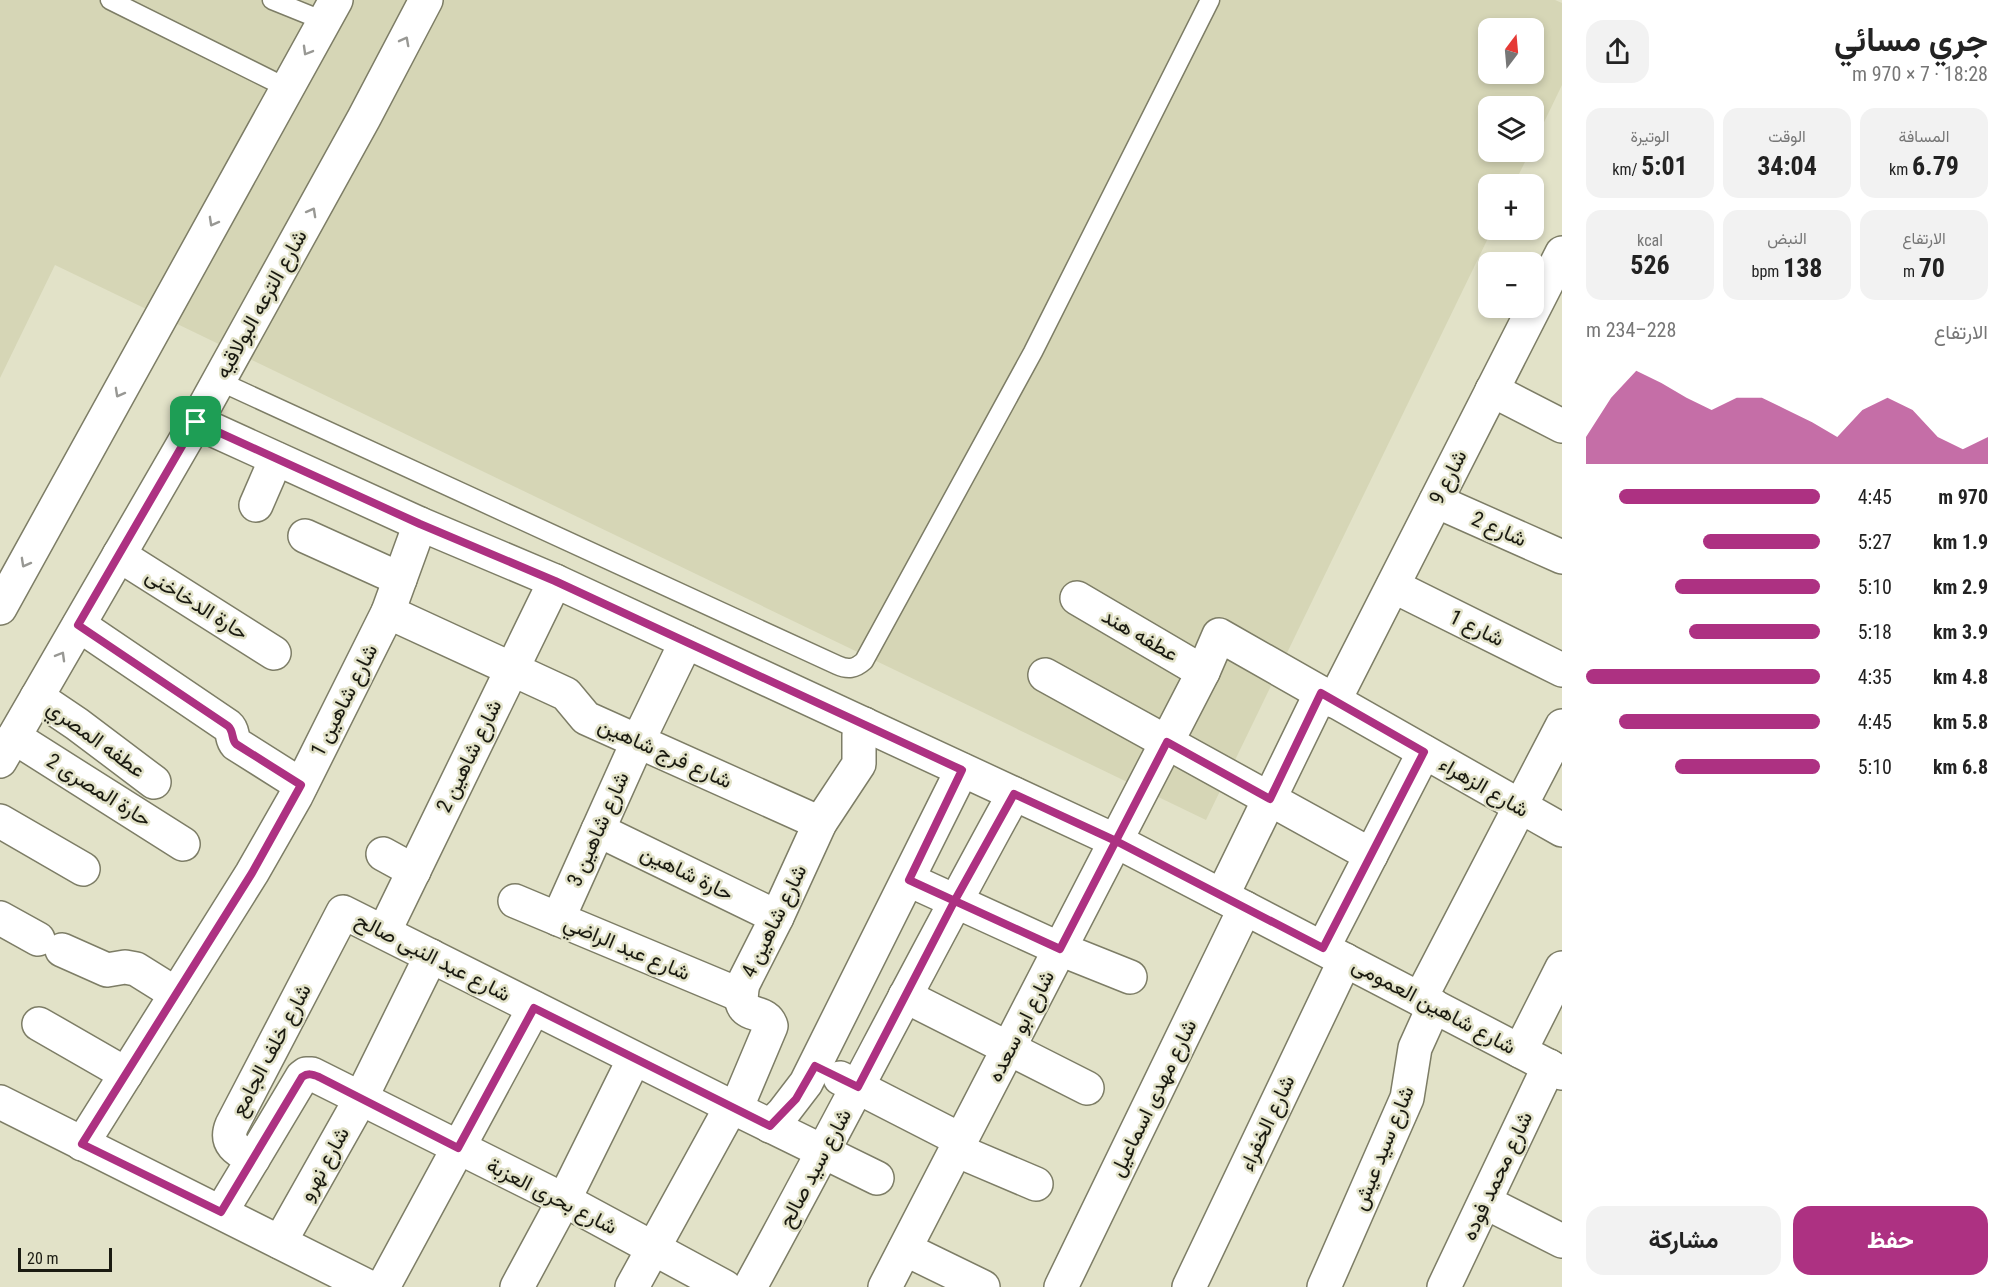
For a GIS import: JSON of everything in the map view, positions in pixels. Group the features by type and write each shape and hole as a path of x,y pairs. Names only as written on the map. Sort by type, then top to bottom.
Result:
{"street":[{"name":"شارع الترعه البولاقيه","path":"7,749 219,381 364,118 426,0"},
{"path":"0,608 330,10"},
{"name":"شارع 9","path":"1270,799 1393,586 1492,390 1550,304 1562,253"},
{"path":"1492,390 1562,426"},
{"name":"شارع شاهين العمومى","path":"196,422 420,524 555,581 1116,841 1556,1070"},
{"path":"256,505 276,459"},
{"name":"شارع 2","path":"1436,501 1562,557"},
{"name":"شارع شاهين 1","path":"82,1144 252,873 301,785 388,612 420,524"},
{"path":"305,536 400,579"},
{"name":"حارة الدخاخنى","path":"119,555 274,653"},
{"name":"شارع شاهين 2","path":"384,932 555,581"},
{"name":"شارع 1","path":"1393,586 1562,670"},
{"name":"عطفه هند","path":"1077,598 1203,672"},
{"name":"شارع فرج شاهين","path":"388,612 566,694 586,718 820,823"},
{"path":"78,625 228,726 232,730 236,744 301,785"},
{"name":"شارع الزهراء","path":"1219,635 1562,830"},
{"name":"شارع ابو سعده","path":"885,1287 1203,672 1219,635"},
{"name":"شارع شاهين 3","path":"558,919 638,741 686,642"},
{"path":"1046,675 1371,855"},
{"name":"عطفه المصري","path":"37,697 93,735 154,782"},
{"name":"شارع شاهين 4","path":"733,1108 771,1026 766,1018 747,1011 742,1005 740,995 743,984 820,823 859,764 859,738 864,724"},
{"name":"شارع سيد عيش","path":"1324,1287 1407,1098 1415,1048 1427,1003 1519,807 1562,726"},
{"name":"حارة المصرى 2","path":"7,749 183,844"},
{"name":"شارع الخفراء","path":"1189,1287 1334,954 1371,855 1424,752"},
{"path":"770,1126 796,1099 815,1066 962,770"},
{"name":"شارع سيد صالح","path":"750,1287 824,1153 955,900 1014,794"},
{"name":"شارع مهدى اسماعيل","path":"1062,1287 1233,902 1270,799"},
{"path":"0,821 83,869"},
{"name":"حارة شاهين","path":"598,830 777,917"},
{"path":"383,854 414,871"},
{"path":"909,880 1060,949 1131,977"},
{"name":"شارع عبد الراضي","path":"515,901 740,995"},
{"name":"شارع عبد النبى صالح","path":"343,912 634,1059 877,1178"},
{"name":"شارع خلف الجامع","path":"253,1159 233,1147 229,1136 232,1125 343,912"},
{"path":"0,918 107,970 125,967 136,969 176,994"},
{"name":"شارع نهرو","path":"280,1242 360,1100 431,956"},
{"path":"1520,1051 1562,968"},
{"path":"905,996 1087,1088"},
{"path":"383,1287 534,1008"},
{"path":"39,1024 126,1074"},
{"path":"516,1287 564,1200 634,1059"},
{"path":"815,1066 858,1087 958,1145 1036,1184"},
{"name":"شارع محمد فوده","path":"1444,1287 1485,1202 1556,1070"},
{"name":"شارع بحرى العزبة","path":"253,1159 302,1077 312,1074 564,1200 724,1287"},
{"path":"0,1101 369,1287"},
{"path":"632,1287 733,1108"},
{"path":"221,1212 253,1159"},
{"path":"1485,1202 1562,1241"},
{"path":"905,1249 983,1287"}],"lane":[{"path":"110,0 286,87"},
{"path":"272,0 330,10"},
{"path":"219,381 844,669 852,669 864,661 1034,352 1210,0"}],"shaded area":[{"path":"0,0 1555,0 1562,3 1562,85 1544,122 1544,96 1478,96 1478,162 1525,162 1519,174 1478,174 1478,240 1487,240 1481,252 1478,252 1478,259 1206,820 55,265 0,378"}],"route":[{"path":"196,422 78,625 228,726 232,730 236,744 301,785 252,873 82,1144 221,1212 302,1077 306,1074 319,1077 360,1100 458,1148 534,1008 770,1126 796,1099 815,1066 858,1087 955,900 1014,794 1116,841 1323,948 1424,752 1321,693 1270,799 1167,742 1116,841 1060,949 955,900 909,880 962,770 555,581 420,524 196,422"}]}
